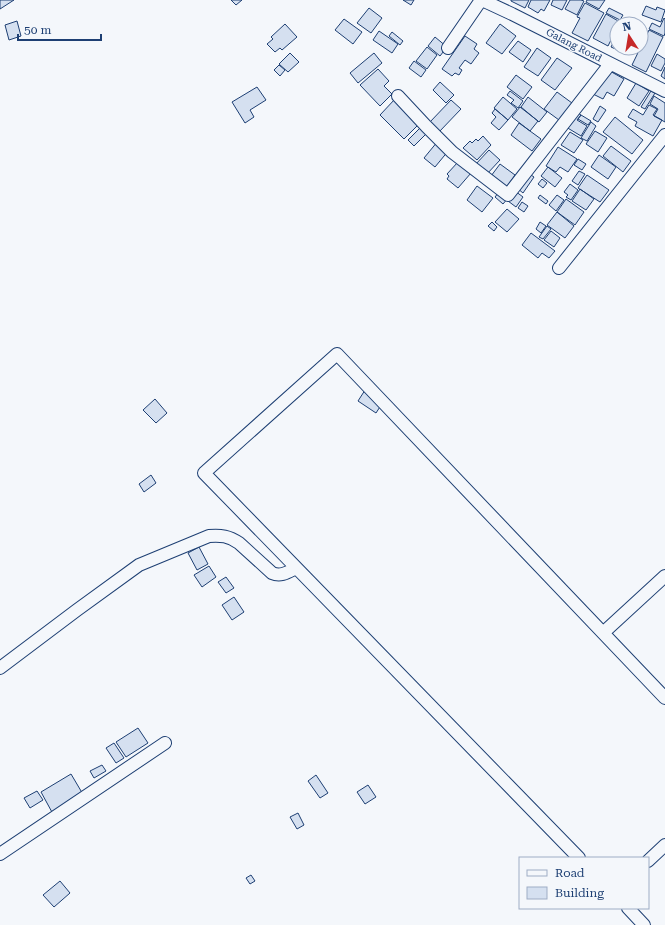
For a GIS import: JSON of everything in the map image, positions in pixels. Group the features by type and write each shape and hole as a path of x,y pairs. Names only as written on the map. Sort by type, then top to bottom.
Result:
{"street":[{"path":"448,48 481,0"},
{"name":"Galang Road","path":"481,0 665,91"},
{"path":"398,96 452,152 508,195 610,64"},
{"path":"559,268 665,135"},
{"path":"578,857 204,473 337,354 665,698"},
{"path":"0,668 76,610 139,565 209,536 226,536 233,539 276,575 282,575 296,568"},
{"path":"603,633 665,576"},
{"path":"0,854 165,743"},
{"path":"649,859 665,845"},
{"path":"629,909 644,925"}],"building":[{"path":"0,0 14,0 0,9"},
{"path":"231,0 242,0 236,5"},
{"path":"403,0 414,0 411,5"},
{"path":"511,0 529,0 525,8"},
{"path":"531,0 550,0 544,11 541,9 538,13 528,7"},
{"path":"553,0 567,0 562,10 551,5"},
{"path":"570,0 584,1 577,15 565,9"},
{"path":"587,0 605,0 599,9 586,2"},
{"path":"585,3 604,13 588,41 572,33 580,18 577,17"},
{"path":"646,6 656,10 657,7 665,10 661,22 649,18 649,16 642,15"},
{"path":"369,8 382,18 371,33 357,23"},
{"path":"609,8 623,15 612,16 606,13"},
{"path":"606,14 610,16 608,46 593,38"},
{"path":"664,18 664,36 649,29 652,23 660,27"},
{"path":"344,19 362,32 353,44 335,30"},
{"path":"17,21 21,36 9,40 5,25"},
{"path":"285,24 297,37 282,50 280,48 275,52 267,44 273,39 271,37"},
{"path":"500,24 516,36 502,54 486,43"},
{"path":"649,30 663,37 646,72 632,65 636,56 649,56"},
{"path":"379,31 398,44 392,53 373,40"},
{"path":"392,32 403,41 400,45 389,36"},
{"path":"465,36 477,44 474,49 479,53 471,64 465,60 459,68 462,70 459,75 455,73 452,76 442,69"},
{"path":"435,37 447,47 440,56 428,46"},
{"path":"518,41 531,50 523,62 509,52"},
{"path":"427,47 437,55 427,69 416,61"},
{"path":"537,48 551,58 538,76 524,67"},
{"path":"290,53 299,62 288,72 279,64"},
{"path":"374,53 382,63 358,83 350,73"},
{"path":"657,54 665,59 665,63 661,71 651,66"},
{"path":"557,58 572,68 555,90 541,80"},
{"path":"414,61 426,70 421,77 409,68"},
{"path":"279,65 285,70 280,76 274,70"},
{"path":"665,67 665,79 661,76"},
{"path":"378,69 389,81 384,86 392,94 380,106 360,85"},
{"path":"608,70 624,79 614,96 607,92 603,99 593,94"},
{"path":"516,75 532,87 523,99 507,87"},
{"path":"440,82 454,95 446,103 433,90"},
{"path":"636,83 649,91 639,106 627,98"},
{"path":"257,87 266,100 250,110 254,117 245,123 232,102"},
{"path":"510,91 523,101 518,108 511,103 514,100 507,95"},
{"path":"651,91 655,93 645,109 641,107"},
{"path":"557,92 572,103 570,106 572,107 565,116 563,115 559,120 544,109"},
{"path":"654,96 665,103 665,122 654,116 658,109 650,104"},
{"path":"503,97 517,109 508,120 494,108"},
{"path":"528,97 547,112 539,122 521,107"},
{"path":"395,99 420,123 404,139 380,115"},
{"path":"451,100 461,109 439,132 429,123"},
{"path":"649,105 657,109 653,115 662,120 653,136 635,126 637,122 628,117 633,109 643,115"},
{"path":"600,106 606,110 598,122 593,119"},
{"path":"520,107 538,121 530,131 512,117"},
{"path":"495,109 508,120 499,130 491,123 496,117 492,113"},
{"path":"575,111 581,115 577,120 587,126 581,136 566,127"},
{"path":"581,115 591,121 588,125 578,119"},
{"path":"615,117 643,140 632,154 603,132"},
{"path":"591,122 596,126 587,141 581,138"},
{"path":"519,123 541,139 532,151 511,135"},
{"path":"421,127 427,133 414,146 408,140"},
{"path":"595,131 607,138 598,152 586,144"},
{"path":"570,132 583,140 574,153 561,145"},
{"path":"483,136 491,145 477,160 463,148 470,141 472,143 476,139 478,141"},
{"path":"438,141 449,150 435,167 424,158"},
{"path":"611,146 631,161 623,172 603,156"},
{"path":"558,147 577,159 568,172 560,167 556,172 546,166"},
{"path":"489,150 500,160 486,175 475,165"},
{"path":"599,155 616,167 608,179 591,167"},
{"path":"578,159 586,164 582,170 574,165"},
{"path":"458,162 471,173 458,188 447,179 449,176 447,174"},
{"path":"500,164 515,175 507,187 491,176"},
{"path":"548,167 562,178 555,187 541,176"},
{"path":"579,171 585,174 578,185 572,181"},
{"path":"528,173 534,177 523,193 517,188"},
{"path":"587,175 609,190 600,202 578,188"},
{"path":"542,179 547,183 543,188 538,184"},
{"path":"570,184 578,190 571,200 566,197 568,195 564,192"},
{"path":"477,186 493,198 482,212 467,200"},
{"path":"580,189 594,199 586,210 572,201"},
{"path":"515,191 523,197 516,207 508,201"},
{"path":"499,192 508,198 503,204 495,197"},
{"path":"540,195 548,201 546,204 538,198"},
{"path":"557,195 564,200 556,211 549,205"},
{"path":"566,199 584,212 575,225 557,212"},
{"path":"522,202 528,206 524,212 518,208"},
{"path":"507,209 519,219 507,232 495,222"},
{"path":"557,212 574,226 565,238 547,225"},
{"path":"492,222 497,227 494,231 488,226"},
{"path":"540,222 546,226 541,233 536,229"},
{"path":"547,226 551,229 543,239 539,237"},
{"path":"551,231 560,238 554,247 544,240"},
{"path":"531,233 555,251 549,258 542,253 538,258 522,245"},
{"path":"367,387 385,399 376,413 358,401"},
{"path":"155,399 167,413 156,423 143,410"},
{"path":"151,475 156,483 144,492 139,484"},
{"path":"199,547 208,564 197,570 188,553"},
{"path":"209,566 216,577 202,587 194,575"},
{"path":"226,577 234,588 226,593 218,582"},
{"path":"234,597 244,612 232,620 222,605"},
{"path":"138,728 148,743 126,757 116,742"},
{"path":"114,743 124,758 116,763 106,748"},
{"path":"102,765 106,771 94,778 90,771"},
{"path":"71,774 84,796 53,814 41,792"},
{"path":"316,775 328,793 320,798 308,781"},
{"path":"368,785 376,797 365,804 357,792"},
{"path":"37,791 43,800 30,808 24,798"},
{"path":"298,813 304,825 297,829 290,817"},
{"path":"251,875 255,881 250,884 246,878"},
{"path":"60,881 70,893 54,907 43,895"}]}
